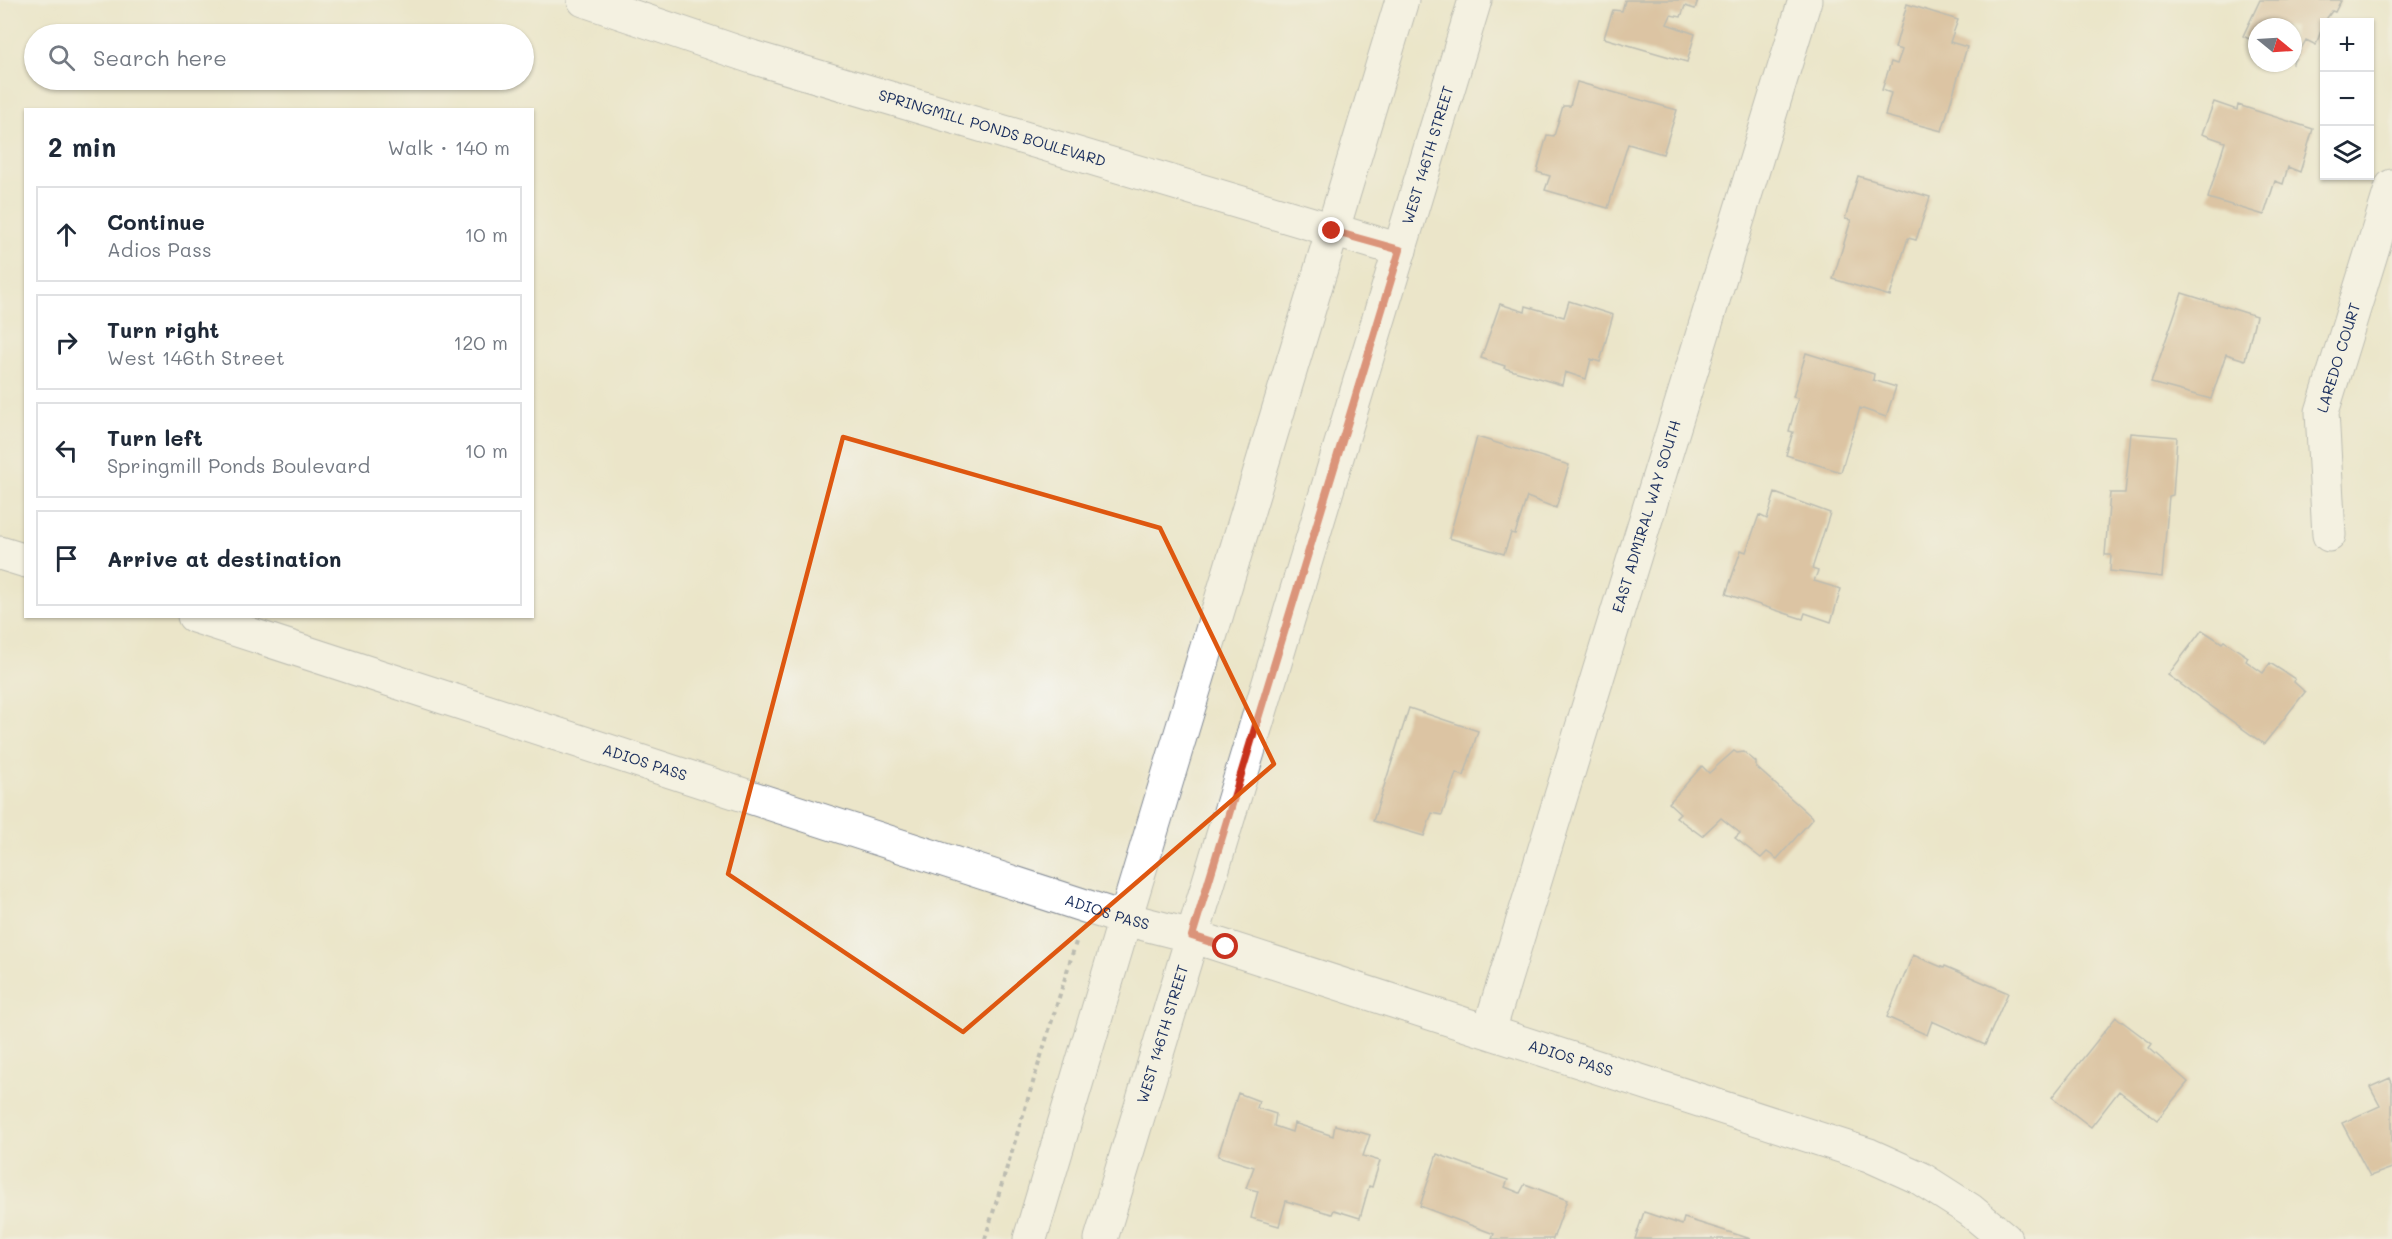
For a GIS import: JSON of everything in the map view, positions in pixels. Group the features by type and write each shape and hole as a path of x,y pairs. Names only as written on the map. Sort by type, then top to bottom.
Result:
{"street":[{"name":"SPRINGMILL PONDS BOULEVARD","path":"584,0 752,57 1400,250"},
{"path":"1030,1239 1402,0"},
{"name":"WEST 146TH STREET","path":"1101,1239 1475,0"},
{"name":"EAST ADMIRAL WAY SOUTH","path":"1489,1031 1805,0"},
{"name":"LAREDO COURT","path":"2329,535 2322,412 2392,186"},
{"path":"0,553 24,560"},
{"name":"ADIOS PASS","path":"200,618 1125,919 1192,936 1869,1155 1920,1178 1970,1210 2005,1239"}],"path":[{"path":"985,1239 1071,957"}],"highlighted area":[{"path":"843,437 1160,528 1274,764 963,1032 728,874"}],"building":[{"path":"1625,0 1698,0 1695,9 1685,6 1681,17 1671,15 1667,24 1695,34 1687,62 1604,38 1613,10 1622,11"},
{"path":"2260,0 2341,0 2335,12 2332,11 2327,18 2320,18 2320,34 2316,45 2306,40 2302,47 2302,18 2252,18"},
{"path":"1907,4 1958,20 1950,42 1967,47 1942,131 1885,116 1891,93 1882,90 1891,62 1897,64 1902,50 1895,48"},
{"path":"2248,25 2248,38 2243,36"},
{"path":"1577,82 1677,110 1663,154 1628,144 1608,208 1545,190 1550,176 1537,172 1547,135 1554,136 1563,106 1570,106"},
{"path":"2214,102 2237,110 2238,105 2313,129 2300,172 2288,167 2283,184 2275,181 2264,215 2208,198 2225,142 2202,134"},
{"path":"1858,176 1930,197 1916,240 1908,238 1890,296 1833,279 1851,220 1845,219"},
{"path":"2182,293 2256,316 2245,360 2226,354 2211,399 2151,383"},
{"path":"1569,301 1613,315 1600,362 1591,359 1586,379 1565,372 1562,385 1504,368 1505,366 1481,358 1500,304 1525,312 1526,306 1564,317"},
{"path":"1806,353 1874,374 1873,380 1896,387 1886,417 1860,408 1841,472 1786,455 1793,432 1789,431 1798,398 1793,397"},
{"path":"2131,433 2177,437 2173,495 2169,496 2162,577 2110,571 2111,555 2105,555 2110,493 2125,493"},
{"path":"1477,437 1569,465 1556,508 1527,497 1515,534 1511,533 1504,554 1449,538"},
{"path":"1775,493 1830,513 1812,569 1818,571 1814,581 1841,589 1831,622 1805,613 1803,619 1726,594 1741,550 1746,552 1759,515 1767,519"},
{"path":"2202,630 2248,657 2246,661 2263,673 2270,663 2295,679 2294,682 2305,692 2264,744 2168,675"},
{"path":"1409,708 1478,731 1464,776 1456,773 1442,815 1432,813 1424,836 1373,821"},
{"path":"1734,751 1744,752 1756,762 1756,767 1813,818 1777,859 1767,852 1761,858 1735,838 1740,833 1721,818 1702,836 1676,817 1680,813 1669,803 1702,766 1709,773"},
{"path":"1913,955 2008,993 1985,1045 1932,1021 1927,1035 1887,1017"},
{"path":"2116,1017 2152,1044 2149,1048 2188,1082 2157,1120 2119,1091 2091,1127 2052,1097"},
{"path":"2390,1078 2392,1083 2392,1168 2370,1176 2342,1123 2380,1106 2370,1087"},
{"path":"1238,1093 1259,1101 1257,1108 1276,1114 1274,1126 1292,1132 1294,1123 1333,1136 1335,1125 1370,1135 1363,1156 1380,1161 1372,1187 1369,1186 1360,1218 1334,1210 1332,1214 1286,1201 1279,1226 1251,1218 1258,1191 1246,1188 1254,1167 1218,1156"},
{"path":"1437,1154 1508,1180 1505,1187 1520,1193 1525,1184 1567,1200 1553,1239 1492,1239 1494,1234 1420,1206"},
{"path":"1644,1212 1682,1225 1684,1218 1751,1239 1635,1239"}],"route":[{"path":"1226,947 1192,936 1400,250 1332,231"}]}
